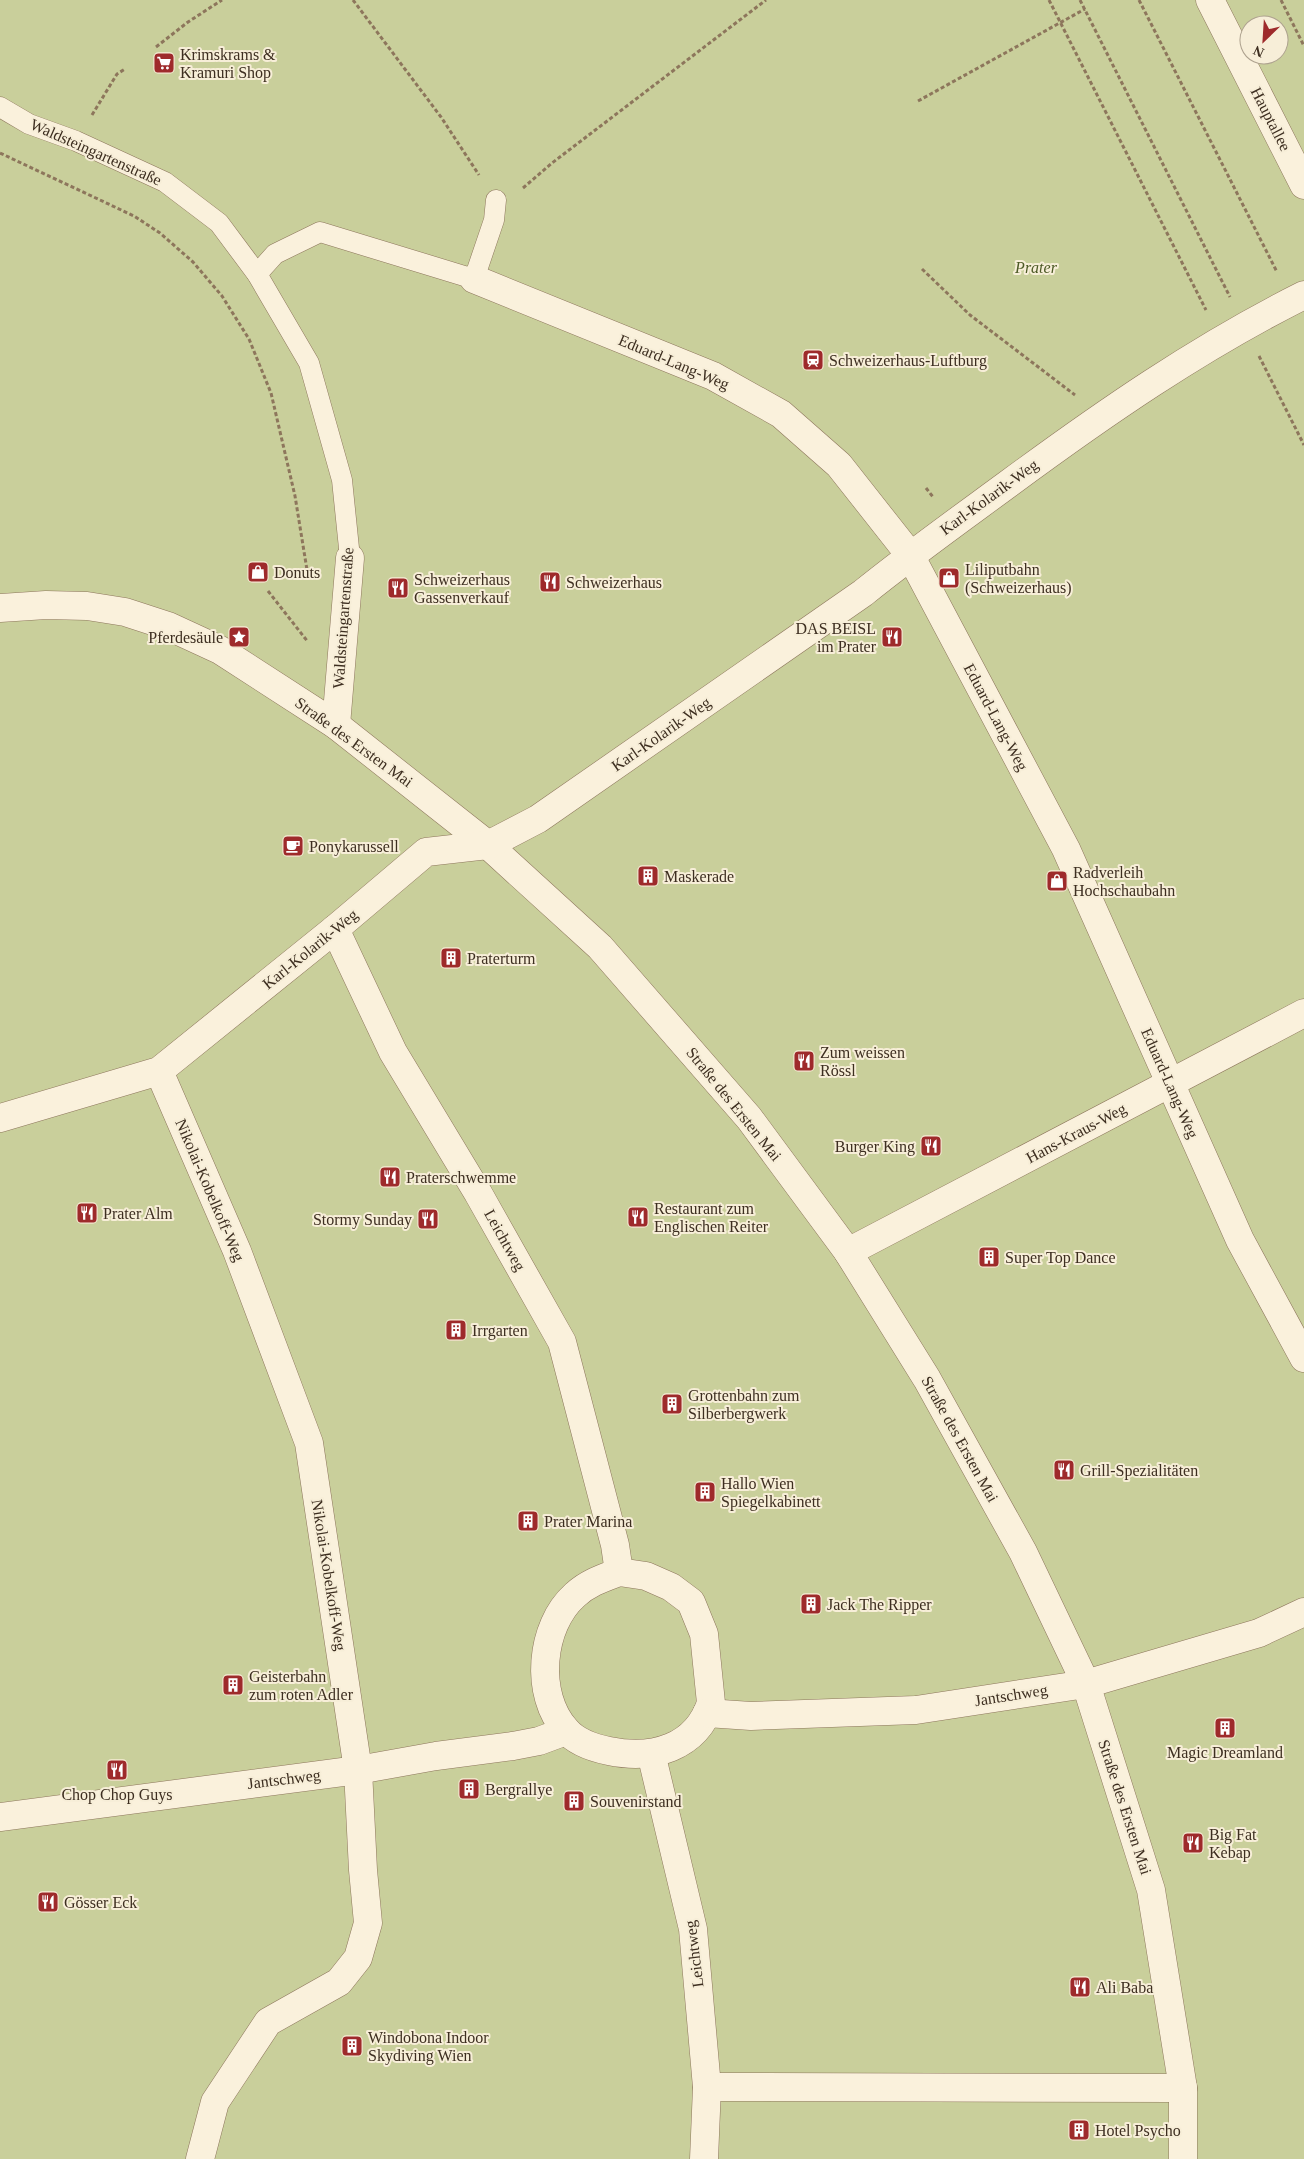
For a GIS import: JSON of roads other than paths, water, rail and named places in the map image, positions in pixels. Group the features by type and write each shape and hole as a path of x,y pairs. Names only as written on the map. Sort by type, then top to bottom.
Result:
{"street":[{"name":"Hauptallee","path":"1210,0 1304,185"},
{"name":"Eduard-Lang-Weg","path":"474,279 713,376 781,414 838,464 910,555 1066,849 1240,1240 1304,1358"},
{"name":"Karl-Kolarik-Weg","path":"0,1118 160,1071 335,929 426,852 488,845 538,819 863,593 910,555 1101,415 1221,339 1298,298"},
{"name":"Waldsteingartenstraße","path":"336,725 349,566"},
{"name":"Straße des Ersten Mai","path":"0,608 46,605 79,606 125,612 168,626 220,650 336,725 488,845 600,946 749,1118 848,1252 927,1379 1023,1552 1086,1684 1151,1890 1182,2088 1183,2159"},
{"name":"Leichtweg","path":"335,929 393,1052 478,1193 562,1342 615,1545 618,1572"},
{"name":"Hans-Kraus-Weg","path":"848,1252 1304,1013"},
{"name":"Nikolai-Kobelkoff-Weg","path":"160,1071 236,1251 309,1443 358,1770 363,1870 368,1923 358,1958 339,1982 268,2022 215,2102 200,2159"},
{"path":"618,1572 646,1576 671,1587 691,1602 704,1634 711,1703 707,1713 700,1727 679,1744 651,1753 626,1754 596,1748 581,1742 566,1730 552,1710 546,1687 545,1657 549,1640 560,1616 574,1595 595,1580 618,1572"},
{"name":"Jantschweg","path":"707,1713 751,1716 916,1710 1086,1684 1259,1633 1304,1612"},
{"name":"Jantschweg","path":"0,1817 358,1770 539,1741 566,1730"},
{"name":"Leichtweg","path":"651,1753 693,1929 707,2087 704,2159"},
{"path":"707,2087 1182,2088"}],"lane":[{"name":"Waldsteingartenstraße","path":"0,106 29,124 76,141 165,182 219,223 257,274 309,363 342,480 349,566"},
{"path":"474,279 494,220 496,200"},
{"name":"Eduard-Lang-Weg","path":"257,274 275,254 320,232 474,279"}],"place":[{"name":"Krimskrams & Kramuri Shop","path":"164,63"},
{"name":"Schweizerhaus-Luftburg","path":"813,360"},
{"name":"Donuts","path":"258,572"},
{"name":"Liliputbahn (Schweizerhaus)","path":"949,578"},
{"name":"Schweizerhaus","path":"550,582"},
{"name":"Schweizerhaus Gassenverkauf","path":"398,588"},
{"name":"Pferdesäule","path":"239,637"},
{"name":"DAS BEISL im Prater","path":"892,637"},
{"name":"Ponykarussell","path":"293,846"},
{"name":"Maskerade","path":"648,876"},
{"name":"Radverleih Hochschaubahn","path":"1057,881"},
{"name":"Praterturm","path":"451,958"},
{"name":"Zum weissen Rössl","path":"804,1061"},
{"name":"Burger King","path":"931,1146"},
{"name":"Praterschwemme","path":"390,1177"},
{"name":"Prater Alm","path":"87,1213"},
{"name":"Restaurant zum Englischen Reiter","path":"638,1217"},
{"name":"Stormy Sunday","path":"428,1219"},
{"name":"Super Top Dance","path":"989,1257"},
{"name":"Irrgarten","path":"456,1330"},
{"name":"Grottenbahn zum Silberbergwerk","path":"672,1404"},
{"name":"Grill-Spezialitäten","path":"1064,1470"},
{"name":"Hallo Wien Spiegelkabinett","path":"705,1492"},
{"name":"Prater Marina","path":"528,1521"},
{"name":"Jack The Ripper","path":"811,1604"},
{"name":"Geisterbahn zum roten Adler","path":"233,1685"},
{"name":"Magic Dreamland","path":"1225,1728"},
{"name":"Chop Chop Guys","path":"117,1770"},
{"name":"Bergrallye","path":"469,1789"},
{"name":"Souvenirstand","path":"574,1801"},
{"name":"Big Fat Kebap","path":"1193,1843"},
{"name":"Gösser Eck","path":"48,1902"},
{"name":"Ali Baba","path":"1080,1987"},
{"name":"Windobona Indoor Skydiving Wien","path":"352,2046"},
{"name":"Hotel Psycho","path":"1079,2130"}],"park label":[{"name":"Prater","path":"1036,267"}]}
